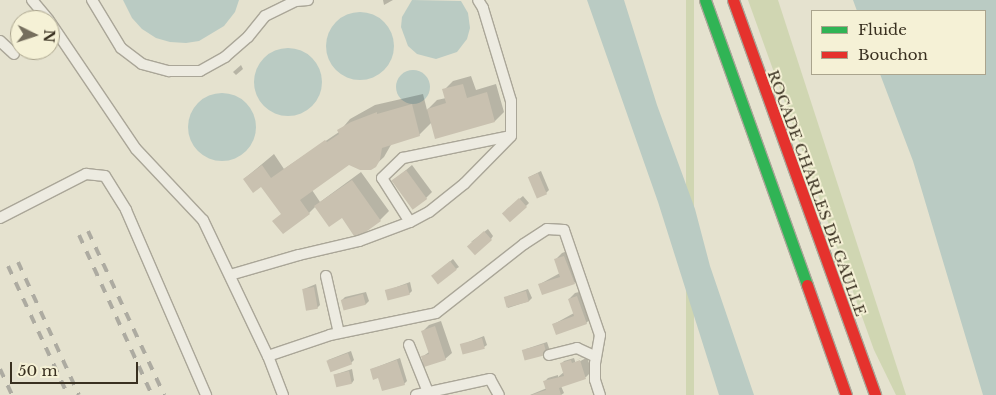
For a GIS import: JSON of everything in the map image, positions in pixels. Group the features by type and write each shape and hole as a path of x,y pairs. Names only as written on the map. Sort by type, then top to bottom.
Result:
{"main road":[{"path":"705,0 846,395"},
{"name":"ROCADE CHARLES DE GAULLE","path":"733,0 875,395"}],"lane":[{"path":"32,0 40,10"},
{"path":"92,0 121,48 142,64 169,71 200,71 225,57 248,37 265,16 296,1 308,0"},
{"path":"230,275 299,255 359,242 410,222 429,212 464,184 511,136 511,101 483,8 478,0"},
{"path":"60,37 136,149 203,220 268,356 283,395"},
{"path":"0,41 10,50"},
{"path":"410,222 382,178 403,158 511,136"},
{"path":"0,218 86,174 105,176 126,210 206,395"},
{"path":"268,356 339,333 436,313 524,244 547,229 564,230 600,335 596,357 595,380 600,395"},
{"path":"326,276 339,333"},
{"path":"409,345 428,392"},
{"path":"549,355 577,348 596,357"},
{"path":"416,395 490,379 499,395"}],"green space":[{"path":"686,0 694,0 694,395 686,395"},
{"path":"748,0 778,0 906,395 896,395 874,350"}],"shaded area":[{"path":"123,0 239,0 235,12 224,26 199,41 186,43 170,42 156,38 142,29 132,18"},
{"path":"412,0 461,1 468,13 470,28 467,39 457,52 436,59 417,54 408,46 401,27 402,17"},
{"path":"587,0 624,0 657,105 695,209 710,266 754,395 719,395 658,202"},
{"path":"853,0 996,0 996,395 983,395 913,161 880,75 986,75 986,10 857,10"},
{"path":"367,12 379,18 388,27 394,39 392,59 384,70 367,80 353,80 336,70 328,59 326,39 336,22 347,14"},
{"path":"295,48 307,54 316,63 322,75 320,95 312,106 295,116 281,116 264,106 256,95 254,75 264,58 275,50"},
{"path":"413,70 420,71 425,75 429,80 429,94 425,99 420,103 413,104 406,103 401,99 397,94 396,87 397,80 401,75 406,71"},
{"path":"229,93 241,99 250,108 256,120 254,140 246,151 229,161 215,161 198,151 190,140 188,120 198,103 209,95"}],"building":[{"path":"463,84 467,98 487,92 495,122 435,139 427,109 446,103 442,89"},
{"path":"412,104 420,136 382,148 380,160 376,167 371,170 360,170 349,165 300,200 310,214 283,234 272,221 281,214 261,187 253,193 243,179 262,165 271,178 325,140 327,142 339,134 337,130 351,122 377,112 377,114"},
{"path":"406,170 427,199 413,210 391,181"},
{"path":"538,173 547,194 537,198 528,177"},
{"path":"352,180 381,221 356,239 342,218 329,227 314,206"},
{"path":"519,198 527,207 510,222 502,213"},
{"path":"484,231 492,240 475,255 467,246"},
{"path":"564,256 575,284 542,295 538,284 560,277 554,259"},
{"path":"450,261 457,270 438,284 431,276"},
{"path":"407,284 410,295 388,301 385,290"},
{"path":"314,287 318,309 306,311 302,289"},
{"path":"526,291 529,302 507,308 504,297"},
{"path":"363,294 366,305 344,311 341,300"},
{"path":"577,296 587,324 556,335 552,324 574,316 568,299"},
{"path":"435,326 446,360 424,367 421,356 429,354 421,331"},
{"path":"482,338 485,349 463,355 460,344"},
{"path":"544,344 547,355 525,361 522,350"},
{"path":"348,353 352,364 330,372 326,361"},
{"path":"397,360 405,385 382,391 378,378 373,380 370,369"},
{"path":"571,360 572,363 580,360 586,379 559,388 561,395 531,395 546,390 543,381 564,376 560,363"},
{"path":"349,371 352,384 336,387 333,375"}],"railway":[{"path":"88,231 164,395"},
{"path":"79,235 152,395"},
{"path":"18,262 79,395"},
{"path":"8,266 68,395"},
{"path":"0,369 12,395"}],"traffic: fast":[{"path":"705,0 807,285"}],"traffic: jam":[{"path":"733,0 875,395"},
{"path":"807,285 846,395"}]}
